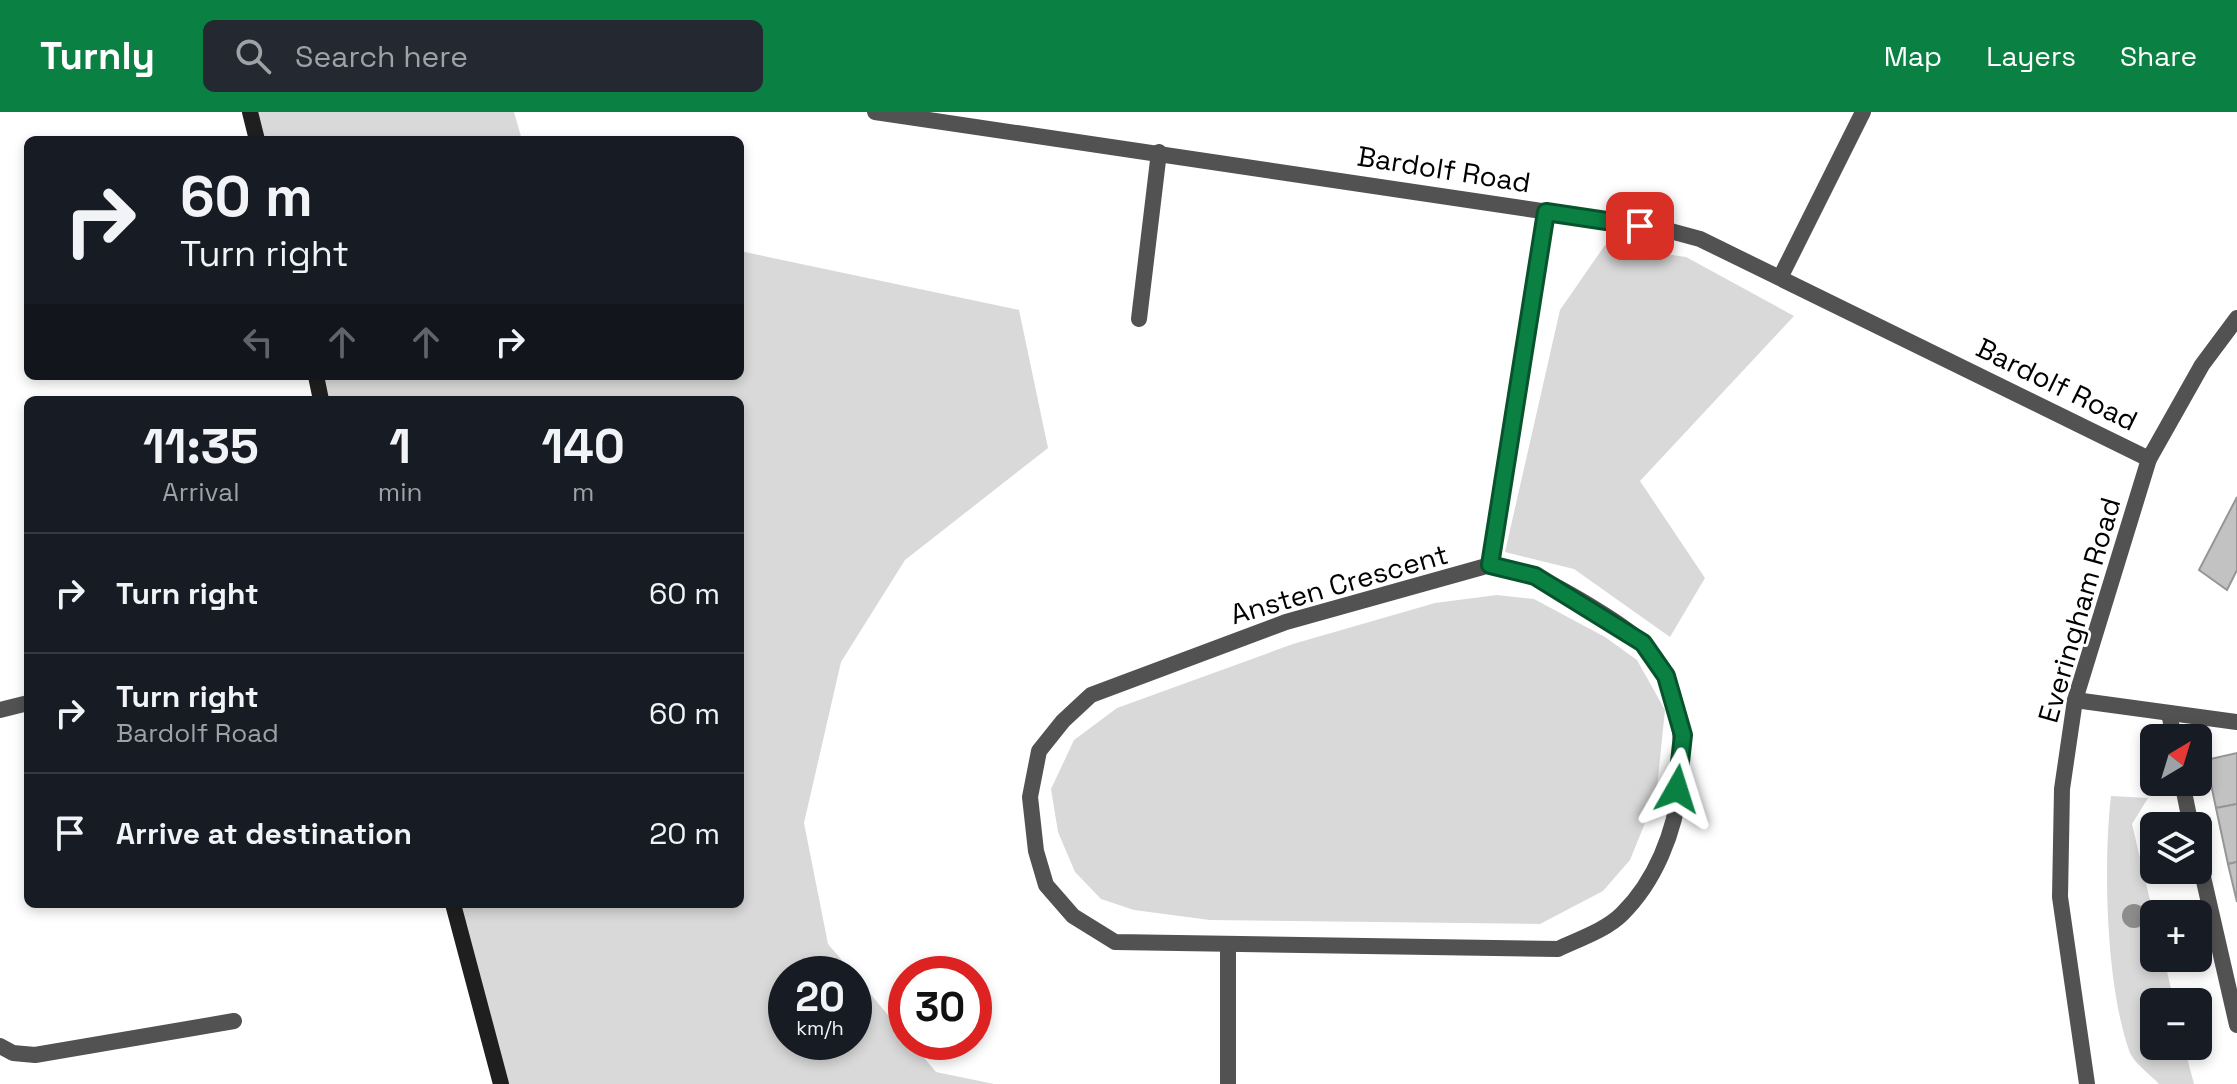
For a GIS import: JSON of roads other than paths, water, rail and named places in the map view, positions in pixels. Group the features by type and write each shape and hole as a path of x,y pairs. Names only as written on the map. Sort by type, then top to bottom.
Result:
{"main road":[{"path":"250,112 256,136"},
{"path":"454,908 501,1084"}],"street":[{"name":"Bardolf Road","path":"875,112 1663,229 1700,239 1781,276 2149,459"},
{"path":"1781,276 1863,112"},
{"path":"1139,319 1159,152"},
{"path":"1490,565 1546,212"},
{"name":"Everingham Road","path":"2087,1084 2060,897 2062,789 2075,700 2149,459 2202,365 2237,318"},
{"name":"Ansten Crescent","path":"1490,565 1535,576 1572,597 1643,643 1666,676 1683,735 1675,813 1647,884 1620,916 1558,949 1228,945 1115,942 1073,916 1046,885 1036,851 1030,797 1039,751 1091,695 1286,622 1490,565"},
{"path":"2075,700 2237,722"},
{"path":"0,710 24,704"},
{"path":"2169,713 2171,724"},
{"path":"2205,884 2237,1025"},
{"path":"1228,945 1228,1084"},
{"path":"0,1046 13,1053 35,1055 234,1021"}]}
